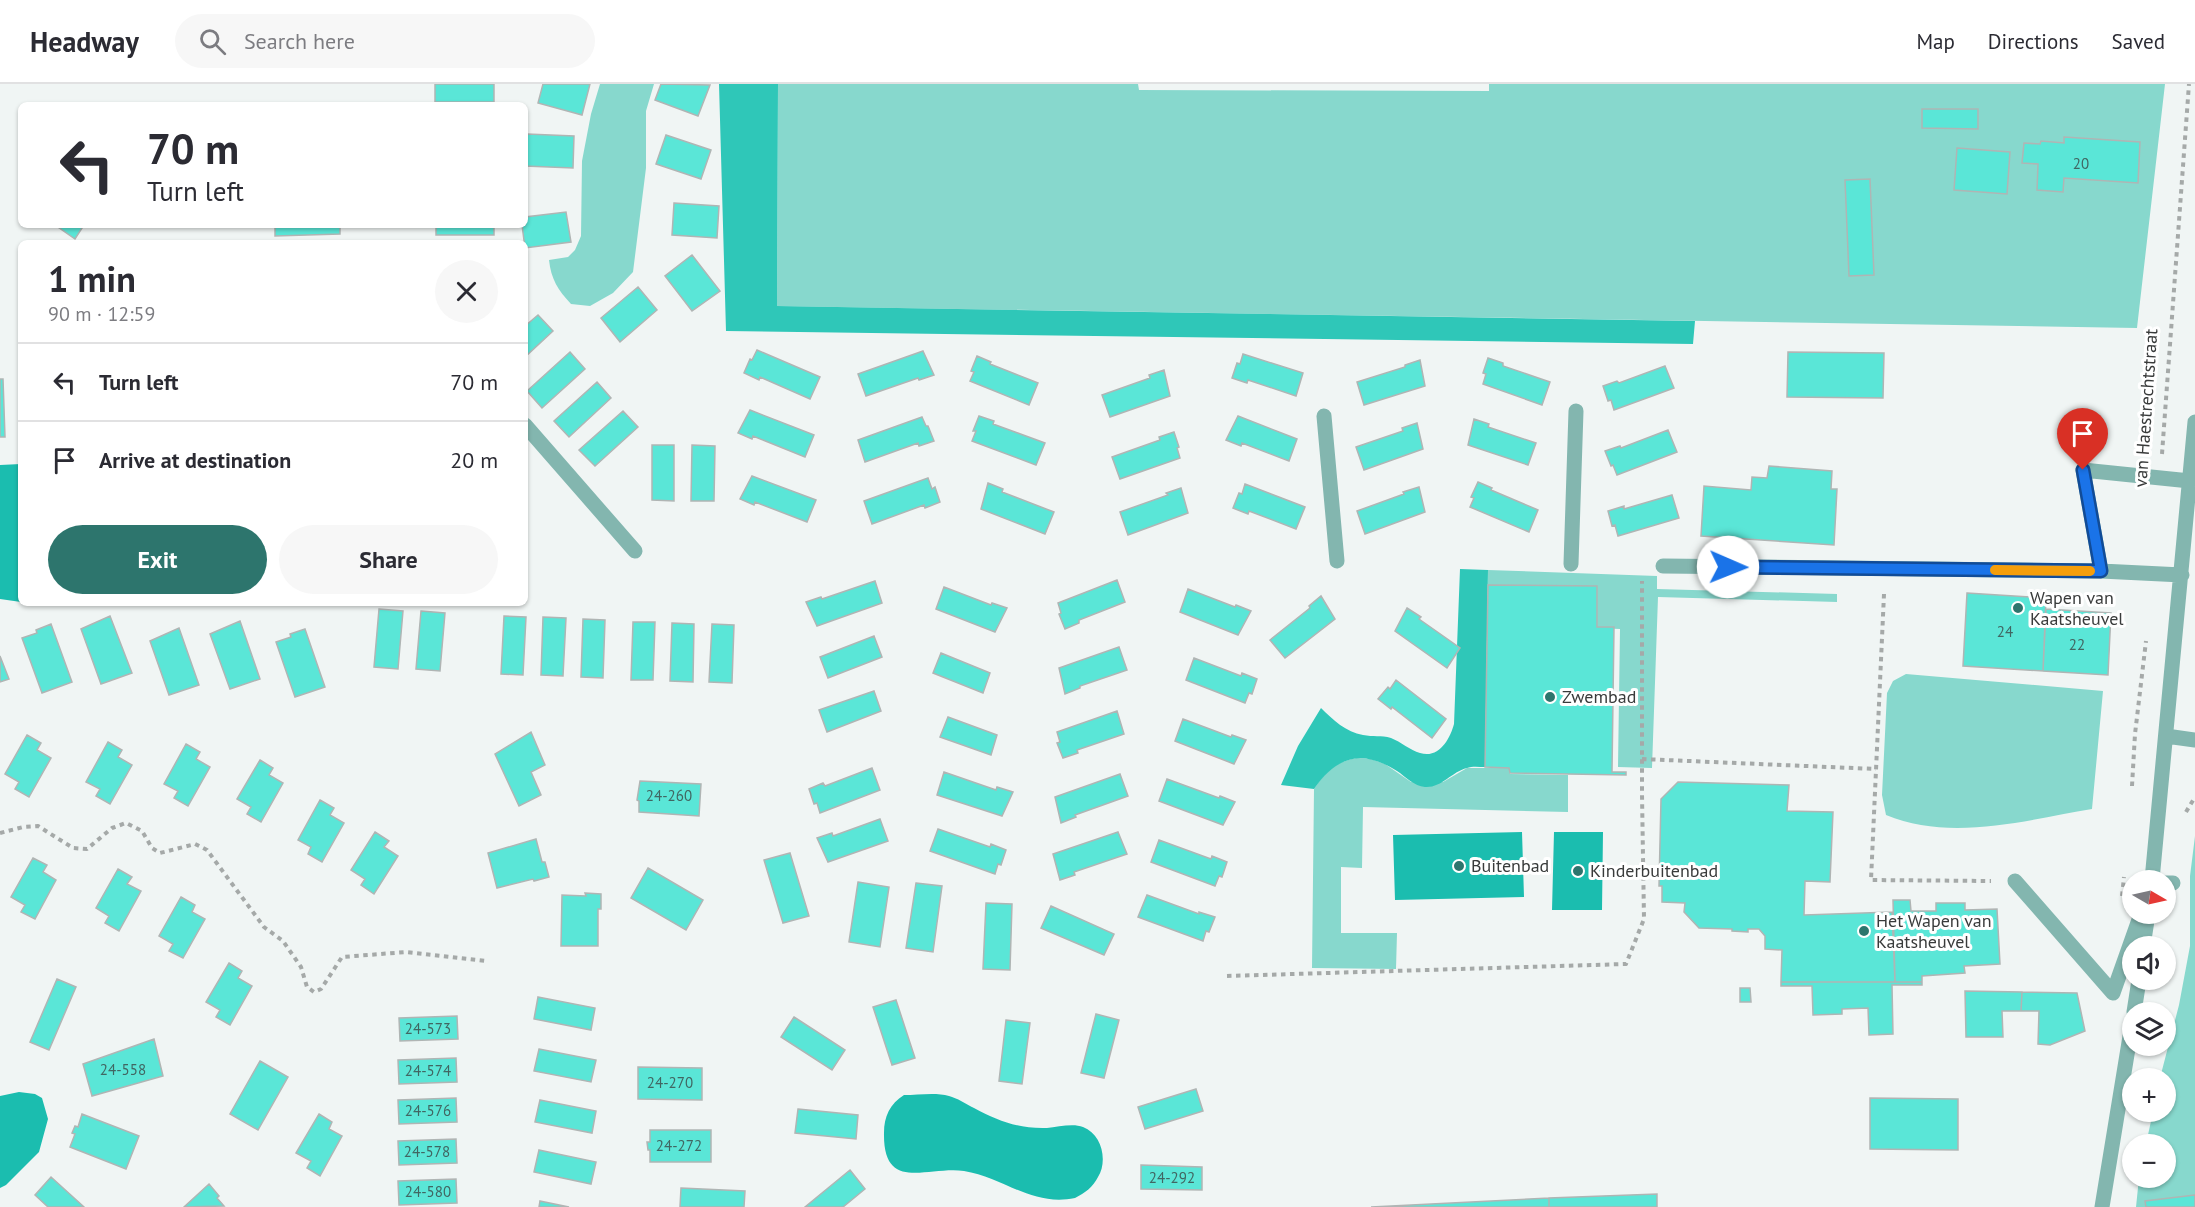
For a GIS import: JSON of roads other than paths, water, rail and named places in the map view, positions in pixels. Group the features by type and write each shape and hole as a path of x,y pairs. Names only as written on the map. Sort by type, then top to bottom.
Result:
{"street":[{"path":"1571,564 1575,411"},
{"path":"1324,416 1336,561"},
{"path":"2153,870 2195,422"},
{"path":"528,428 635,551"},
{"path":"2101,571 2083,470 2190,481"},
{"path":"1663,566 2101,571 2182,575"},
{"path":"2166,736 2195,740"},
{"path":"2015,881 2113,993 2137,924"},
{"path":"2102,1207 2127,1056"}],"place":[{"name":"Wapen van Kaatsheuvel","path":"2018,608"},
{"name":"Zwembad","path":"1550,697"},
{"name":"Buitenbad","path":"1459,866"},
{"name":"Kinderbuitenbad","path":"1578,871"},
{"name":"Het Wapen van Kaatsheuvel","path":"1864,931"}]}
